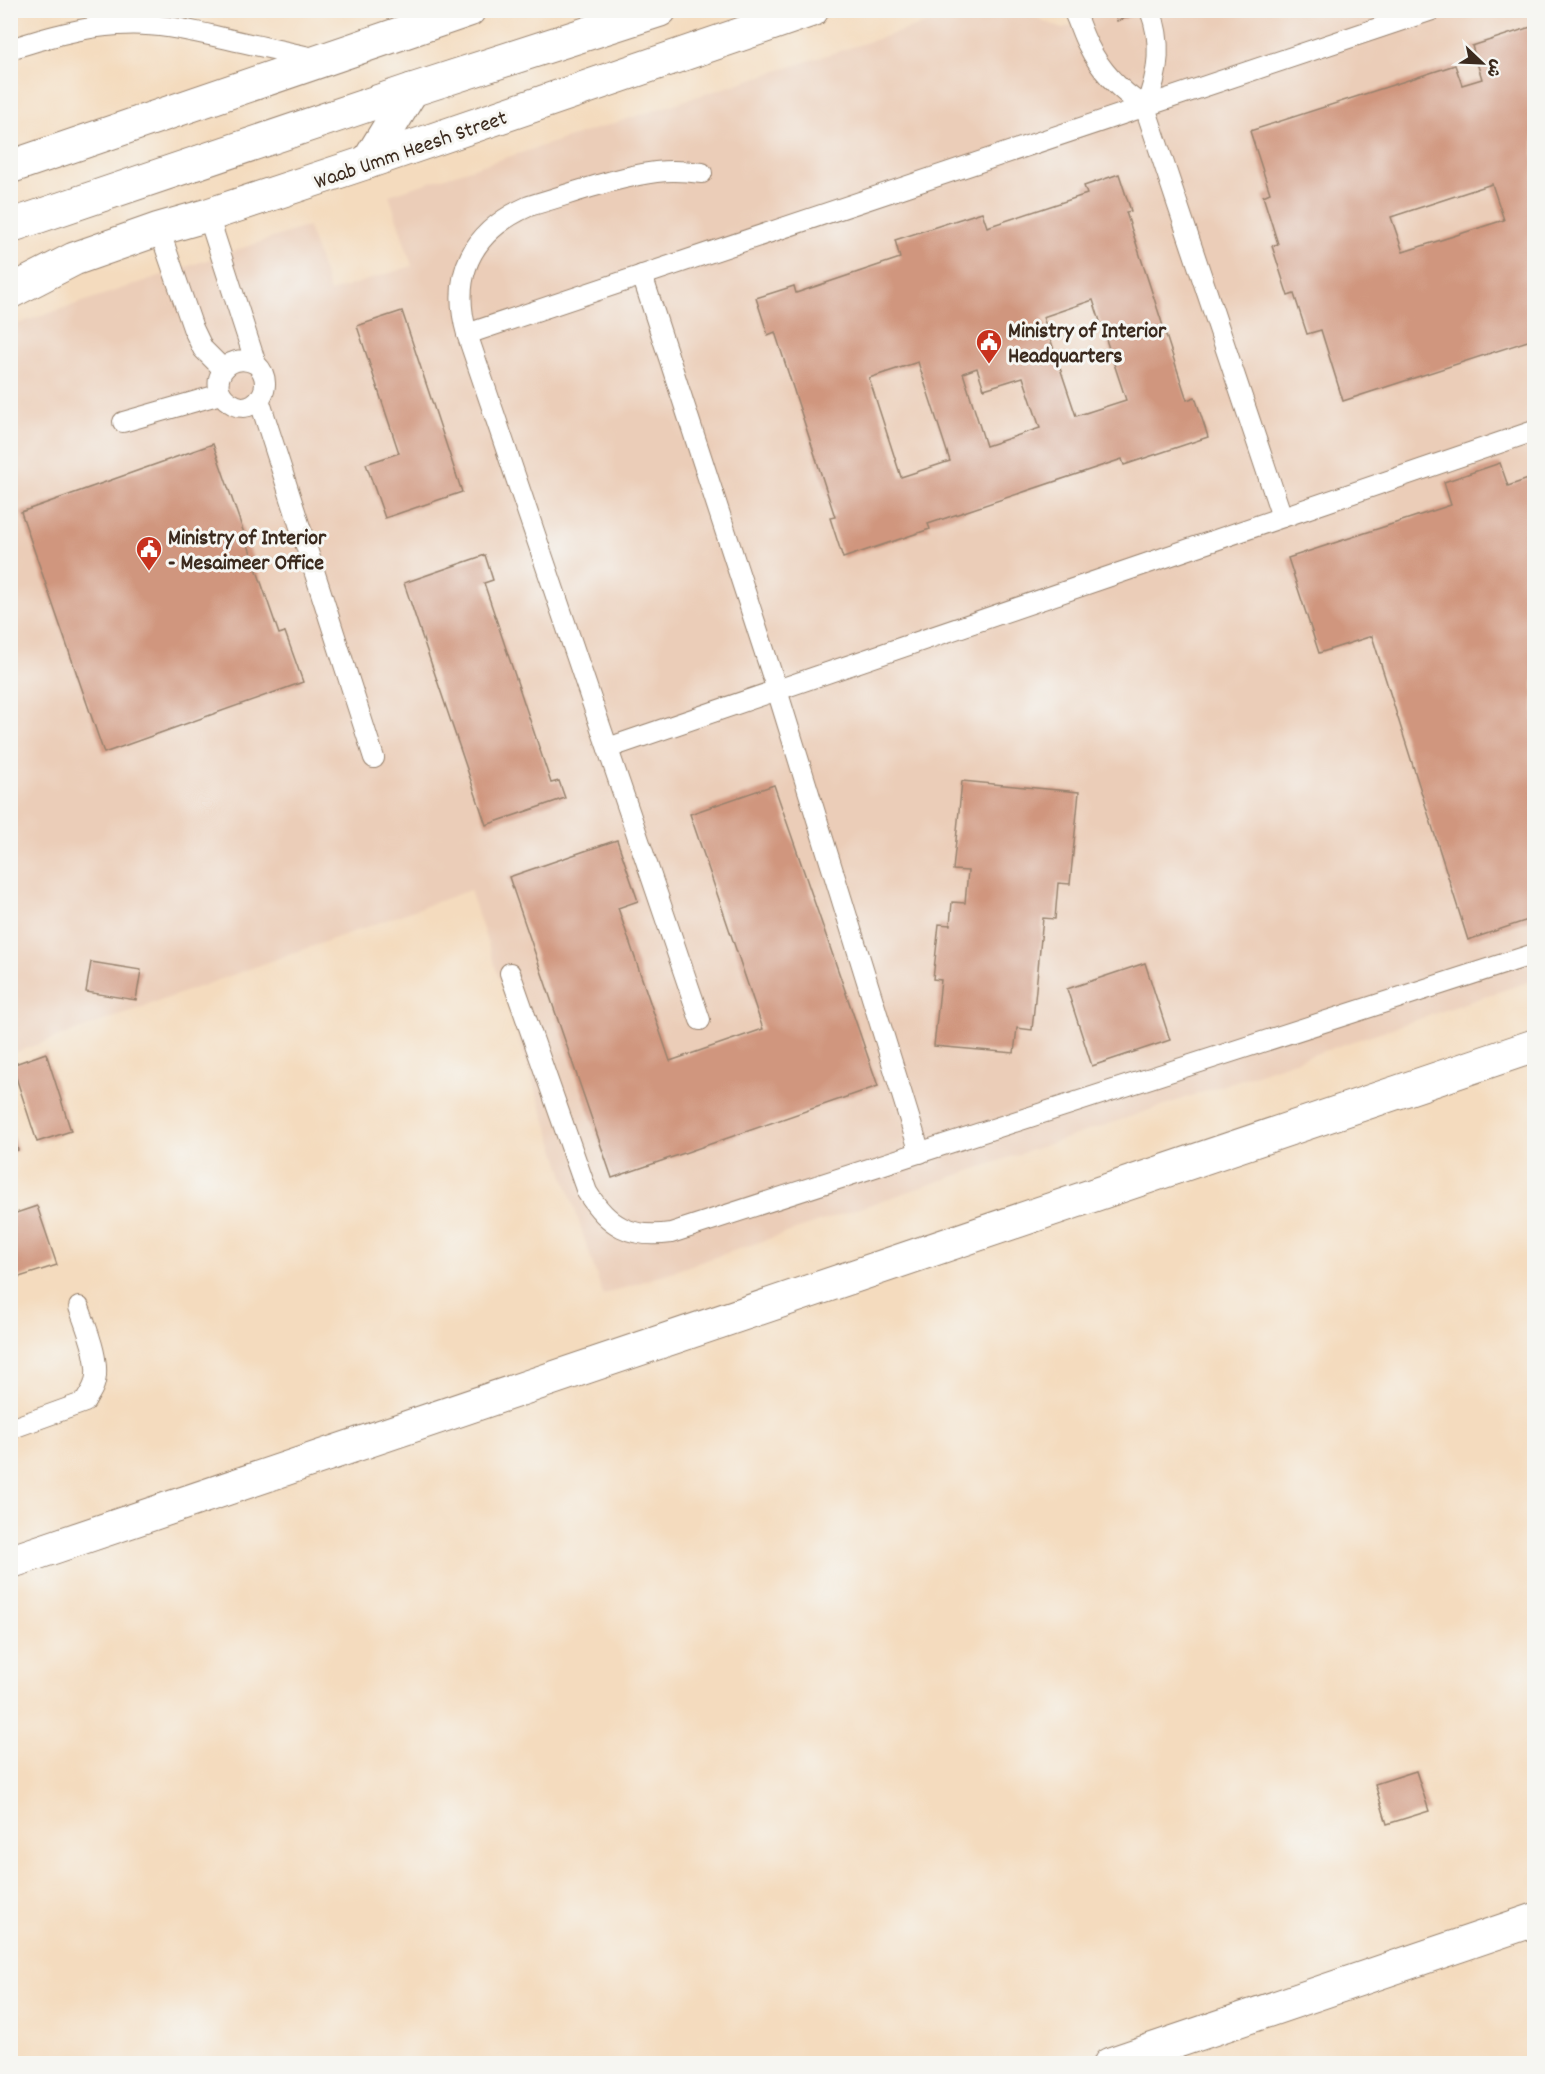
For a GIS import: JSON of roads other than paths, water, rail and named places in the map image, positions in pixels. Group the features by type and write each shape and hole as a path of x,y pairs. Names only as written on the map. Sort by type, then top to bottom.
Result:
{"street":[{"path":"10,167 469,10"},
{"path":"10,226 412,90 660,10"},
{"name":"Waab Umm Heesh Street","path":"10,292 74,259 159,229 368,162 812,10"},
{"path":"368,162 412,90"},
{"path":"10,1562 1534,1046"},
{"path":"1110,2064 1534,1920"}],"lane":[{"path":"1073,10 1097,62 1126,95 1145,107 1282,517"},
{"path":"1145,107 1154,87 1158,65 1158,43 1150,10"},
{"path":"467,334 1432,10"},
{"path":"10,50 86,28 118,24 150,25 182,29 324,60"},
{"path":"700,1020 467,334 462,314 461,294 464,274 477,246 496,224 529,206 633,176 679,171 702,173"},
{"path":"208,215 256,364 265,377 264,392 259,399 252,405 234,406 221,394 218,381 223,369 235,361 249,360 256,364"},
{"path":"159,229 198,339 212,360 223,369"},
{"path":"642,275 777,690 920,1153"},
{"path":"123,422 221,394"},
{"path":"259,399 374,758"},
{"path":"608,748 1534,431"},
{"path":"510,973 587,1192 609,1220 624,1230 656,1236 1534,954"},
{"path":"10,1429 85,1402 95,1383 95,1366 92,1346 79,1307"}],"place":[{"name":"Ministry of Interior Headquarters","path":"989,365"},
{"name":"Ministry of Interior - Mesaimeer Office","path":"149,572"}]}
